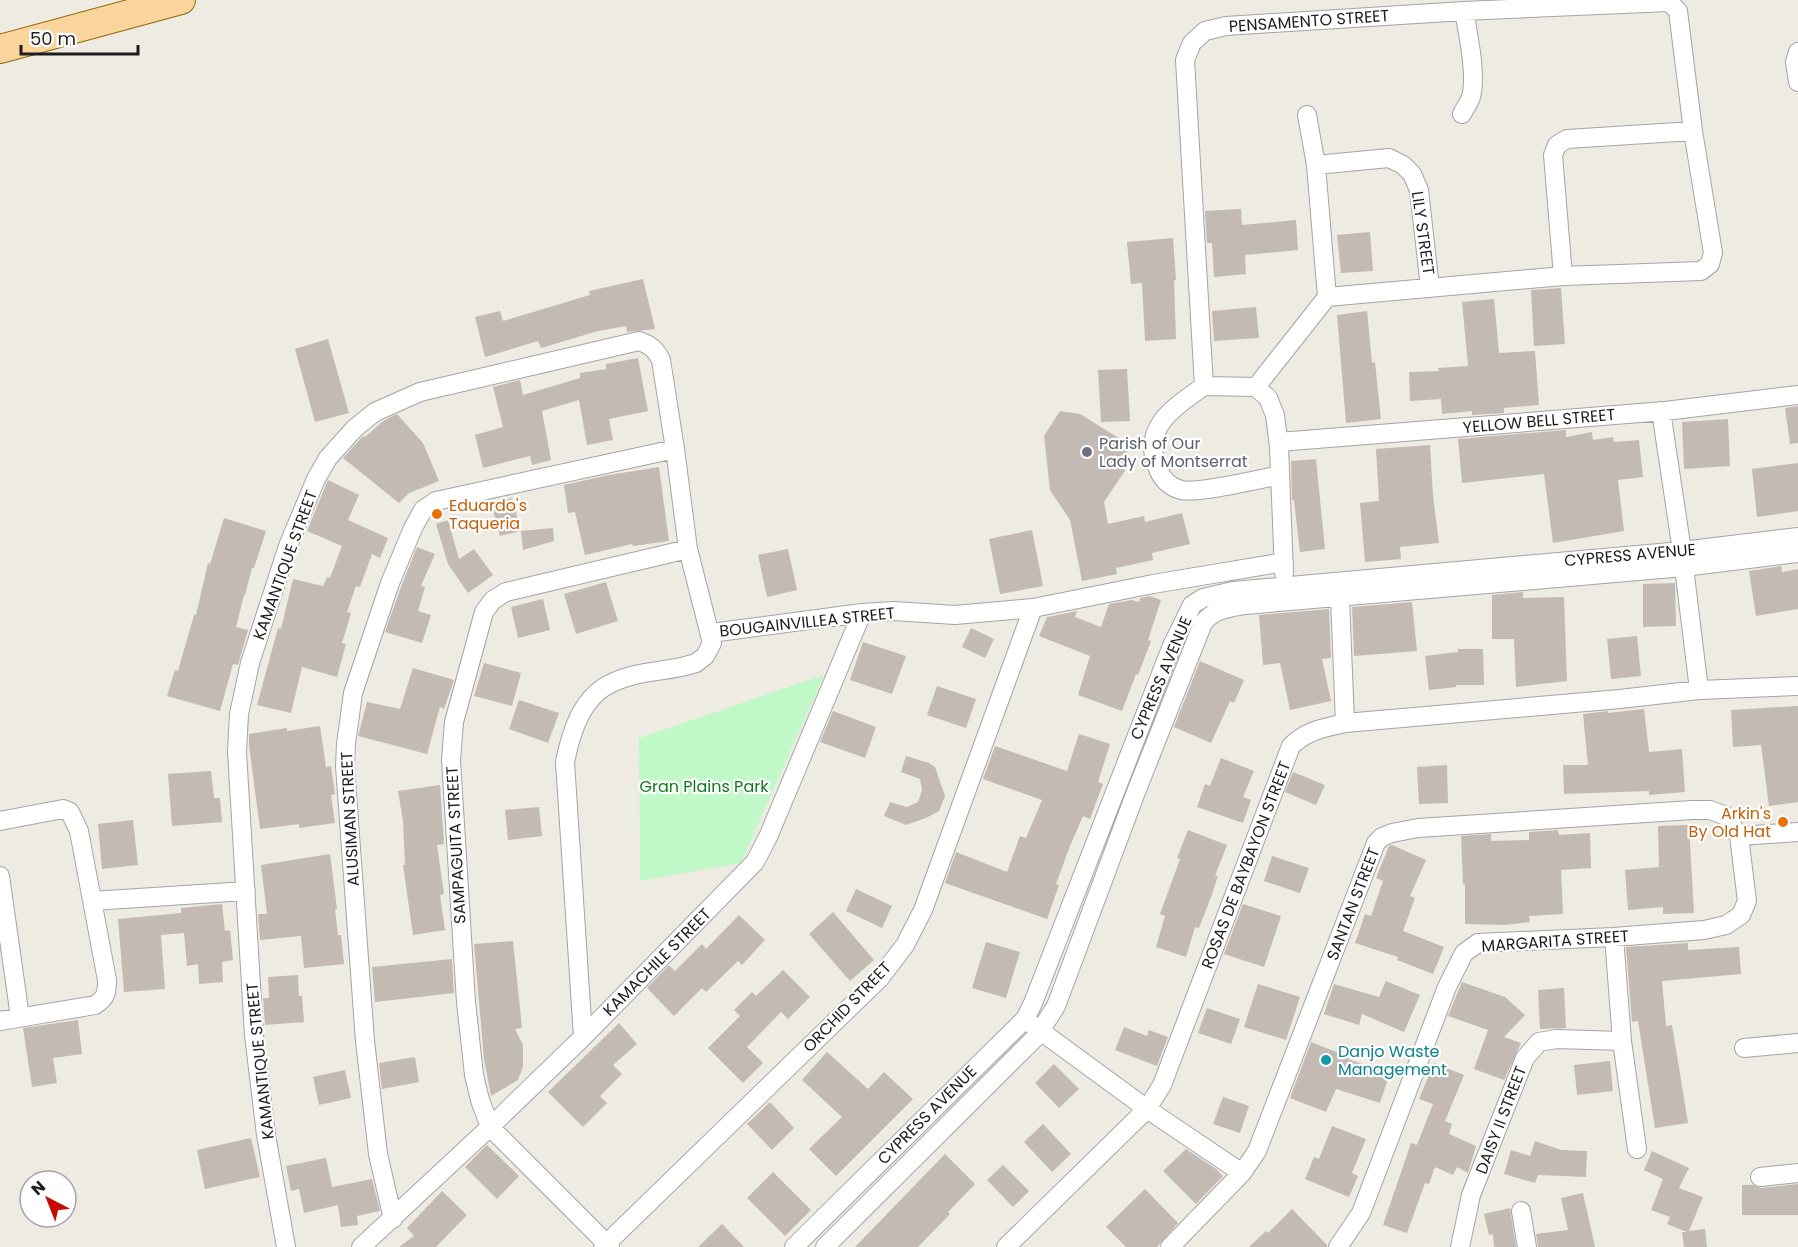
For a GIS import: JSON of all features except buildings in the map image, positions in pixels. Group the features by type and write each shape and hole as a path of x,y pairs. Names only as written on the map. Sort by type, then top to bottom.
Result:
{"main road":[{"path":"0,49 181,0"}],"street":[{"name":"PENSAMENTO STREET","path":"1204,386 1185,60 1192,43 1205,32 1226,26 1464,11 1669,2 1678,11 1692,131"},
{"path":"1462,114 1470,100 1472,90 1471,57 1464,11"},
{"path":"1798,52 1795,62 1798,82"},
{"path":"1256,387 1327,297 1316,165 1307,115"},
{"path":"1327,297 1563,276 1701,271 1710,264 1713,253 1692,131 1567,139 1557,145 1553,155 1563,276"},
{"name":"LILY STREET","path":"1316,165 1389,158 1403,165 1412,174 1419,190 1430,288"},
{"name":"KAMANTIQUE STREET","path":"286,1247 267,1135 254,1035 237,753 239,714 244,688 288,546 316,479 328,459 355,428 375,412 420,392 639,341 648,344 656,350 661,360 688,549 711,633"},
{"path":"1280,475 1198,490 1182,490 1169,485 1160,474 1152,451 1153,439 1157,428 1175,407 1204,386 1256,387 1268,398 1273,406 1279,442 1285,594"},
{"name":"YELLOW BELL STREET","path":"1279,442 1661,411 1798,395"},
{"path":"1661,411 1683,559 1699,690"},
{"name":"ALUSIMAN STREET","path":"393,1219 378,1155 365,1041 345,766 353,693 390,583 423,510 436,501 675,449"},
{"name":"CYPRESS AVENUE","path":"1683,559 1798,537"},
{"name":"SAMPAGUITA STREET","path":"607,1246 490,1127 480,1100 474,1075 466,1002 451,778 454,722 484,612 493,600 506,592 688,549"},
{"name":"CYPRESS AVENUE","path":"825,1247 1040,1032 1056,1006 1136,792 1203,623 1209,615 1218,610 1285,594 1683,559 1798,552"},
{"name":"BOUGAINVILLEA STREET","path":"711,633 862,613 894,611 955,615 1033,608 1153,584 1284,562"},
{"name":"BOUGAINVILLEA STREET","path":"1153,584 1203,598"},
{"name":"CYPRESS AVENUE","path":"794,1247 1025,1019 1034,1003 1170,648 1192,605 1203,598 1251,588 1285,594"},
{"path":"1337,590 1345,723"},
{"path":"1203,598 1218,610"},
{"name":"ORCHID STREET","path":"607,1246 880,978 905,945 923,910 1033,608"},
{"name":"KAMACHILE STREET","path":"361,1247 583,1037 755,862 768,837 862,613"},
{"path":"583,1037 565,762 574,727 589,701 601,689 615,681 696,663 710,650 711,633"},
{"name":"ROSAS DE BAYBAYON STREET","path":"1006,1247 1147,1109 1162,1085 1291,746 1301,736 1310,731 1345,723 1699,690 1798,686"},
{"path":"1117,786 1136,792"},
{"path":"0,821 63,808 70,812 80,831 107,980 107,992 104,999 95,1005 0,1021"},
{"name":"SANTAN STREET","path":"1170,1247 1242,1173 1257,1151 1376,843 1382,837 1418,828 1692,810 1710,810 1725,816 1739,836"},
{"path":"1739,836 1798,832"},
{"name":"MARGARITA STREET","path":"1338,1247 1361,1213 1447,987 1464,953 1478,943 1614,937 1704,930 1726,925 1741,915 1747,901 1739,836"},
{"path":"0,876 20,1017"},
{"path":"92,901 246,891"},
{"path":"1614,937 1622,1041 1637,1149"},
{"path":"1025,1019 1147,1109 1242,1173"},
{"name":"DAISY II STREET","path":"1460,1247 1472,1195 1525,1058 1539,1042 1622,1041"},
{"path":"1744,1048 1798,1043"},
{"path":"1760,1178 1798,1173"},
{"path":"1521,1211 1527,1247"}],"green space":[{"name":"Gran Plains Park","path":"824,675 741,863 640,881 639,738"}],"place":[{"name":"Parish of Our Lady of Montserrat","path":"1087,452"},
{"name":"Eduardo's Taqueria","path":"437,514"},
{"name":"Arkin's By Old Hat","path":"1783,822"},
{"name":"Danjo Waste Management","path":"1326,1060"}]}
